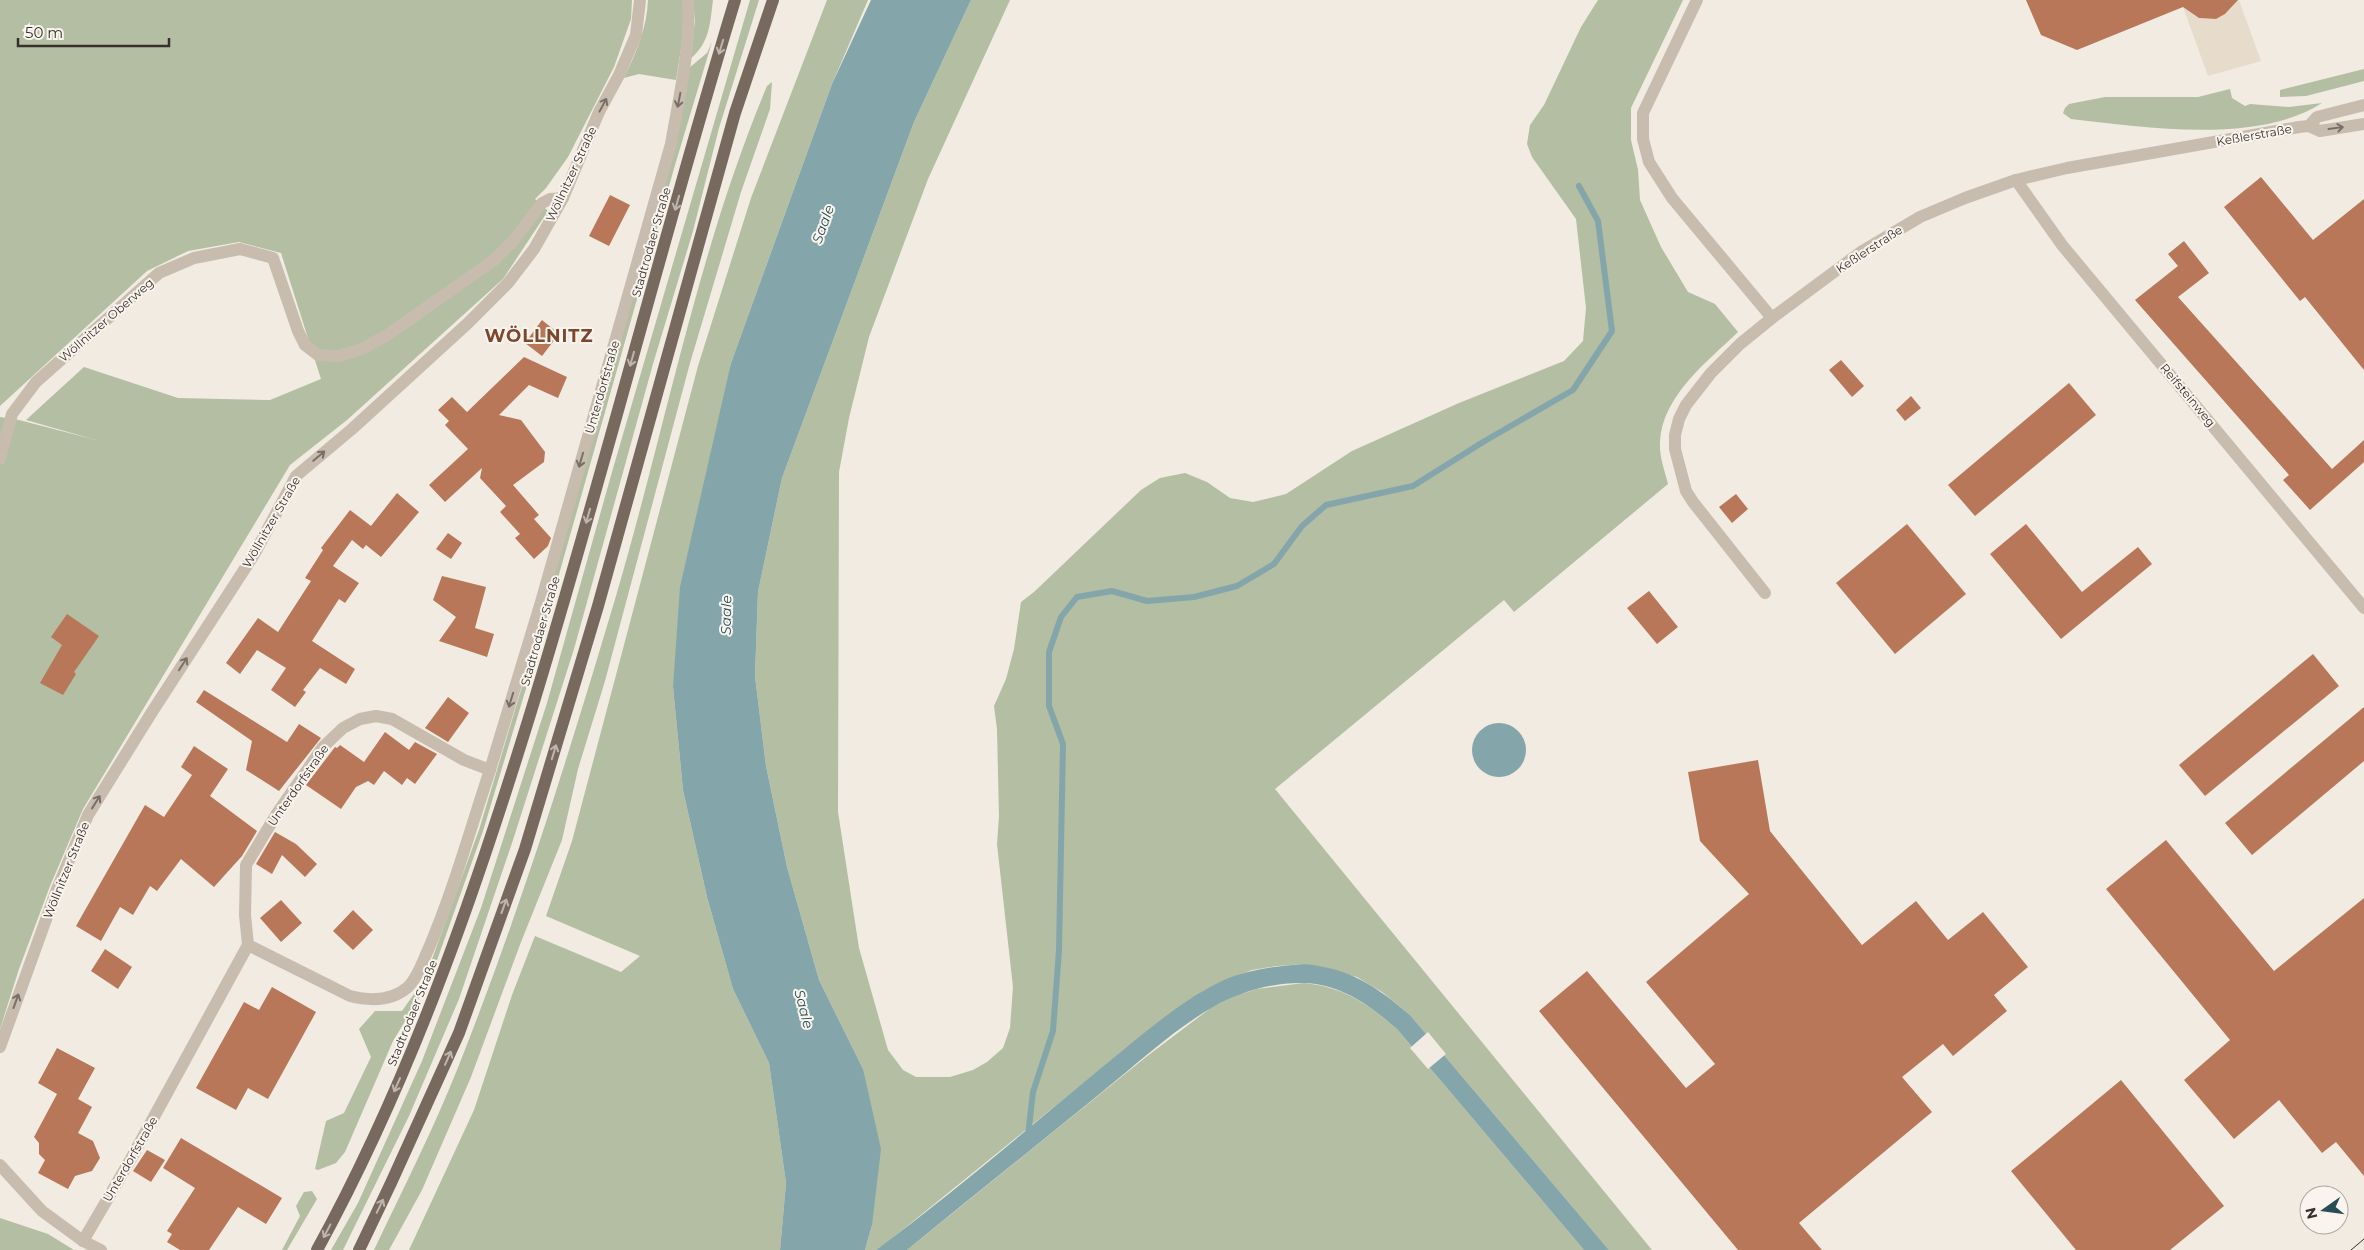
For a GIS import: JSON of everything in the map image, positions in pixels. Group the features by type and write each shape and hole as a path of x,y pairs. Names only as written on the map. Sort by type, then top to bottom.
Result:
{"main road":[{"name":"Stadtrodaer Straße","path":"318,1250 355,1179 414,1047 464,919 556,630 736,0"},
{"path":"359,1250 459,1033 525,849 598,606 735,113 773,0"}],"street":[{"name":"Wöllnitzer Straße","path":"0,1047 57,889 88,815 255,553 296,476 467,324 508,283 534,249 562,198 599,112 619,75 636,35 640,0"},
{"name":"Unterdorfstraße","path":"248,945 359,998 380,1000 407,988 416,976 439,925 490,770 541,602 670,144 685,68 690,23 688,0"},
{"path":"1697,0 1643,112 1643,139 1649,162 1672,198 1772,318"},
{"name":"Keßlerstraße","path":"2309,126 2317,117 2364,105"},
{"name":"Keßlerstraße","path":"1765,593 1686,491 1677,462 1675,435 1682,412 1698,389 1740,344 1772,318 1846,262 1914,221 1965,198 2016,180 2112,160 2309,126 2320,131 2364,124"},
{"name":"Reifsteinweg","path":"2016,180 2062,245 2364,608"},
{"name":"Wöllnitzer Oberweg","path":"0,460 12,414 36,382 159,273 194,258 240,249 273,258 298,331 305,345 318,355 339,356 362,349 389,334 494,260 514,240 542,203 550,199 562,198"},
{"name":"Unterdorfstraße","path":"83,1241 248,945 244,915 246,865 276,815 318,754 344,728 360,719 376,716 392,719 464,760 490,770"},
{"path":"0,1165 42,1211 83,1241 101,1250"}],"green space":[{"path":"0,0 632,0 631,19 614,67 568,157 546,188 535,199 548,211 503,279 347,420 290,465 83,809 50,886 19,969 0,1029 0,417 19,420 96,440 26,420 84,367 178,398 270,400 321,379 281,253 239,242 188,251 147,271 0,406"},
{"path":"648,0 683,0 684,30 676,80 639,74 624,78 637,50 646,20"},
{"path":"693,0 713,0 708,32 702,46 690,59 695,21"},
{"path":"750,0 759,0 719,128 693,231 653,364 574,649 513,840 459,999 409,1116 343,1250 331,1250 358,1203 422,1061 481,908 547,703 612,472"},
{"path":"827,0 868,0 832,84 731,363 673,687 683,790 707,897 733,989 769,1063 786,1183 780,1250 409,1250 474,1110 512,995 535,936 621,972 640,956 546,916 572,841 698,366 751,198"},
{"path":"971,0 1010,0 928,179 869,337 849,418 839,472 838,812 859,948 888,1050 903,1070 916,1077 950,1077 973,1070 987,1062 1003,1048 1010,1028 1013,987 997,844 999,817 997,729 994,706 1006,679 1014,649 1021,602 1034,592 1141,490 1160,478 1185,473 1207,482 1230,498 1253,502 1286,494 1352,451 1459,403 1564,361 1583,341 1586,308 1576,219 1532,157 1527,144 1530,125 1544,105 1581,27 1598,0 1683,0 1631,108 1631,140 1638,170 1640,200 1661,247 1688,292 1715,304 1738,332 1688,381 1677,395 1669,410 1663,425 1660,442 1661,458 1668,484 1514,612 1504,600 1275,789 1652,1250 1609,1250 1410,1015 1382,992 1357,977 1304,964 1252,970 1203,991 1134,1042 890,1240 876,1250 865,1250 872,1225 863,1069 819,980 787,867 766,766 755,676 758,592 782,478 914,122"},
{"path":"712,42 675,165 537,652 483,831 426,987 393,1041 345,1152 336,1163 318,1170 315,1169 326,1121 344,1113 371,1057 359,1029 375,1011 402,1011 421,984 431,962 479,830 533,650 689,68 707,53"},
{"path":"2364,69 2364,81 2306,96 2280,97 2280,90"},
{"path":"772,82 770,109 741,192 690,363 605,681 578,769 562,840 521,942 471,1077 422,1190 389,1250 374,1250 449,1089 503,949 523,891 562,773 616,596 684,339 721,211 767,86"},
{"path":"2230,89 2232,98 2245,106 2250,104 2289,107 2322,103 2296,116 2266,124 2234,129 2166,129 2132,126 2071,119 2063,113 2069,104 2105,97 2198,97"},
{"path":"1304,983 1343,992 1375,1011 1397,1029 1584,1250 907,1250 1146,1057 1212,1007 1235,996 1257,989"},
{"path":"312,1191 317,1199 287,1250 282,1250 300,1216 296,1206 304,1192"},
{"path":"0,1218 48,1234 74,1250 0,1250"}],"shaded area":[{"path":"2234,0 2239,0 2261,61 2208,76 2183,7 2199,18 2216,19 2232,7"}],"water":[{"name":"Saale","path":"871,0 971,0 914,122 782,478 758,592 755,676 766,766 787,867 819,980 863,1069 881,1149 872,1225 865,1250 780,1250 786,1183 769,1063 733,989 707,897 683,790 673,687 680,587 731,363 832,84"},
{"path":"1494,723 1504,723 1518,731 1524,740 1526,750 1524,760 1518,769 1504,777 1494,777 1484,772 1477,765 1472,755 1472,745 1477,735 1484,728"},
{"path":"1304,964 1336,970 1362,980 1410,1015 1609,1250 1584,1250 1397,1029 1354,997 1317,984 1292,983 1269,986 1245,993 1223,1002 1198,1016 907,1250 876,1250 961,1184 1176,1008 1226,979 1264,968"}],"pier":[{"path":"1428,1032 1446,1054 1428,1069 1410,1048"}],"building":[{"path":"2026,0 2238,0 2225,14 2216,19 2199,18 2183,7 2077,50 2041,35"},
{"path":"2261,177 2313,240 2364,199 2364,370 2305,297 2300,301 2224,207"},
{"path":"610,195 630,205 609,246 589,236"},
{"path":"2184,241 2209,273 2178,297 2332,469 2364,440 2364,462 2310,510 2283,480 2289,475 2135,300 2178,266 2168,254"},
{"path":"542,320 559,334 542,356 525,343"},
{"path":"524,357 567,377 558,398 529,385 499,415 521,420 545,452 544,462 513,485 539,515 534,519 551,538 548,546 534,559 515,538 520,534 500,512 506,506 480,478 482,468 445,502 429,485 468,449 445,425 449,421 438,410 452,397 467,412"},
{"path":"1841,360 1864,386 1852,397 1829,370"},
{"path":"2069,383 2096,415 1975,516 1948,485"},
{"path":"1911,396 1921,408 1905,421 1896,410"},
{"path":"397,493 419,512 381,557 366,545 363,549 352,540 333,566 359,583 345,603 339,599 312,641 355,669 346,684 320,668 303,690 306,692 295,707 271,690 286,668 257,650 240,674 226,663 258,618 278,632 311,581 305,578 323,550 321,548 350,510 371,526"},
{"path":"1736,494 1748,509 1732,523 1719,507"},
{"path":"1907,524 1966,594 1895,654 1836,583"},
{"path":"2026,524 2082,592 2138,547 2152,564 2061,639 1990,554"},
{"path":"448,533 462,543 451,559 436,549"},
{"path":"442,576 486,587 475,628 494,634 487,657 439,641 456,617 433,600"},
{"path":"1649,591 1678,627 1657,644 1627,608"},
{"path":"67,614 99,636 74,672 76,674 63,695 40,683 62,645 51,637"},
{"path":"2313,654 2339,686 2205,796 2179,765"},
{"path":"204,690 287,742 299,724 321,738 279,791 246,770 252,741 196,702"},
{"path":"448,697 469,713 448,742 425,728"},
{"path":"2364,707 2364,761 2252,855 2225,823"},
{"path":"385,732 409,750 415,742 437,754 415,784 407,778 402,785 384,771 374,785 368,781 356,787 341,809 306,785 335,747 337,748 340,745 364,762"},
{"path":"194,746 228,769 210,796 257,831 242,856 214,887 181,859 157,891 150,886 133,915 120,907 101,941 76,926 145,805 164,817 192,775 181,767"},
{"path":"1758,760 1770,831 1862,945 1916,901 1948,940 1983,912 2028,967 1994,995 2007,1011 1953,1056 1943,1044 1902,1077 1932,1112 1799,1223 1822,1250 1738,1250 1539,1011 1587,971 1686,1088 1715,1064 1646,982 1749,894 1700,841 1688,772"},
{"path":"275,832 296,844 317,864 305,877 282,855 272,874 256,864"},
{"path":"2166,840 2274,971 2364,898 2364,1176 2336,1142 2322,1153 2279,1100 2234,1139 2184,1080 2230,1040 2106,889"},
{"path":"281,900 302,923 281,942 260,918"},
{"path":"353,910 373,930 353,950 333,931"},
{"path":"105,949 132,967 118,989 91,971"},
{"path":"272,987 316,1012 268,1099 248,1088 236,1110 196,1088 244,1002 259,1010"},
{"path":"57,1048 95,1068 78,1099 92,1107 78,1133 93,1141 100,1158 92,1171 75,1176 68,1189 38,1173 45,1160 39,1154 39,1143 34,1137 57,1094 38,1083"},
{"path":"2121,1080 2224,1206 2170,1250 2076,1250 2011,1171"},
{"path":"181,1138 282,1198 266,1224 238,1207 209,1250 180,1250 167,1242 172,1234 167,1231 195,1188 163,1168"},
{"path":"147,1150 165,1160 151,1182 133,1171"}],"waterway":[{"path":"1028,1135 1033,1092 1053,1031 1059,950 1063,744 1049,706 1049,652 1061,617 1077,597 1112,591 1147,601 1194,597 1237,586 1274,564 1302,526 1326,505 1413,486 1483,442 1573,390 1612,331 1598,221 1579,186"}],"tram line":[{"path":"2351,1250 2364,1239"}],"district":[{"name":"WÖLLNITZ","path":"539,336"}]}
